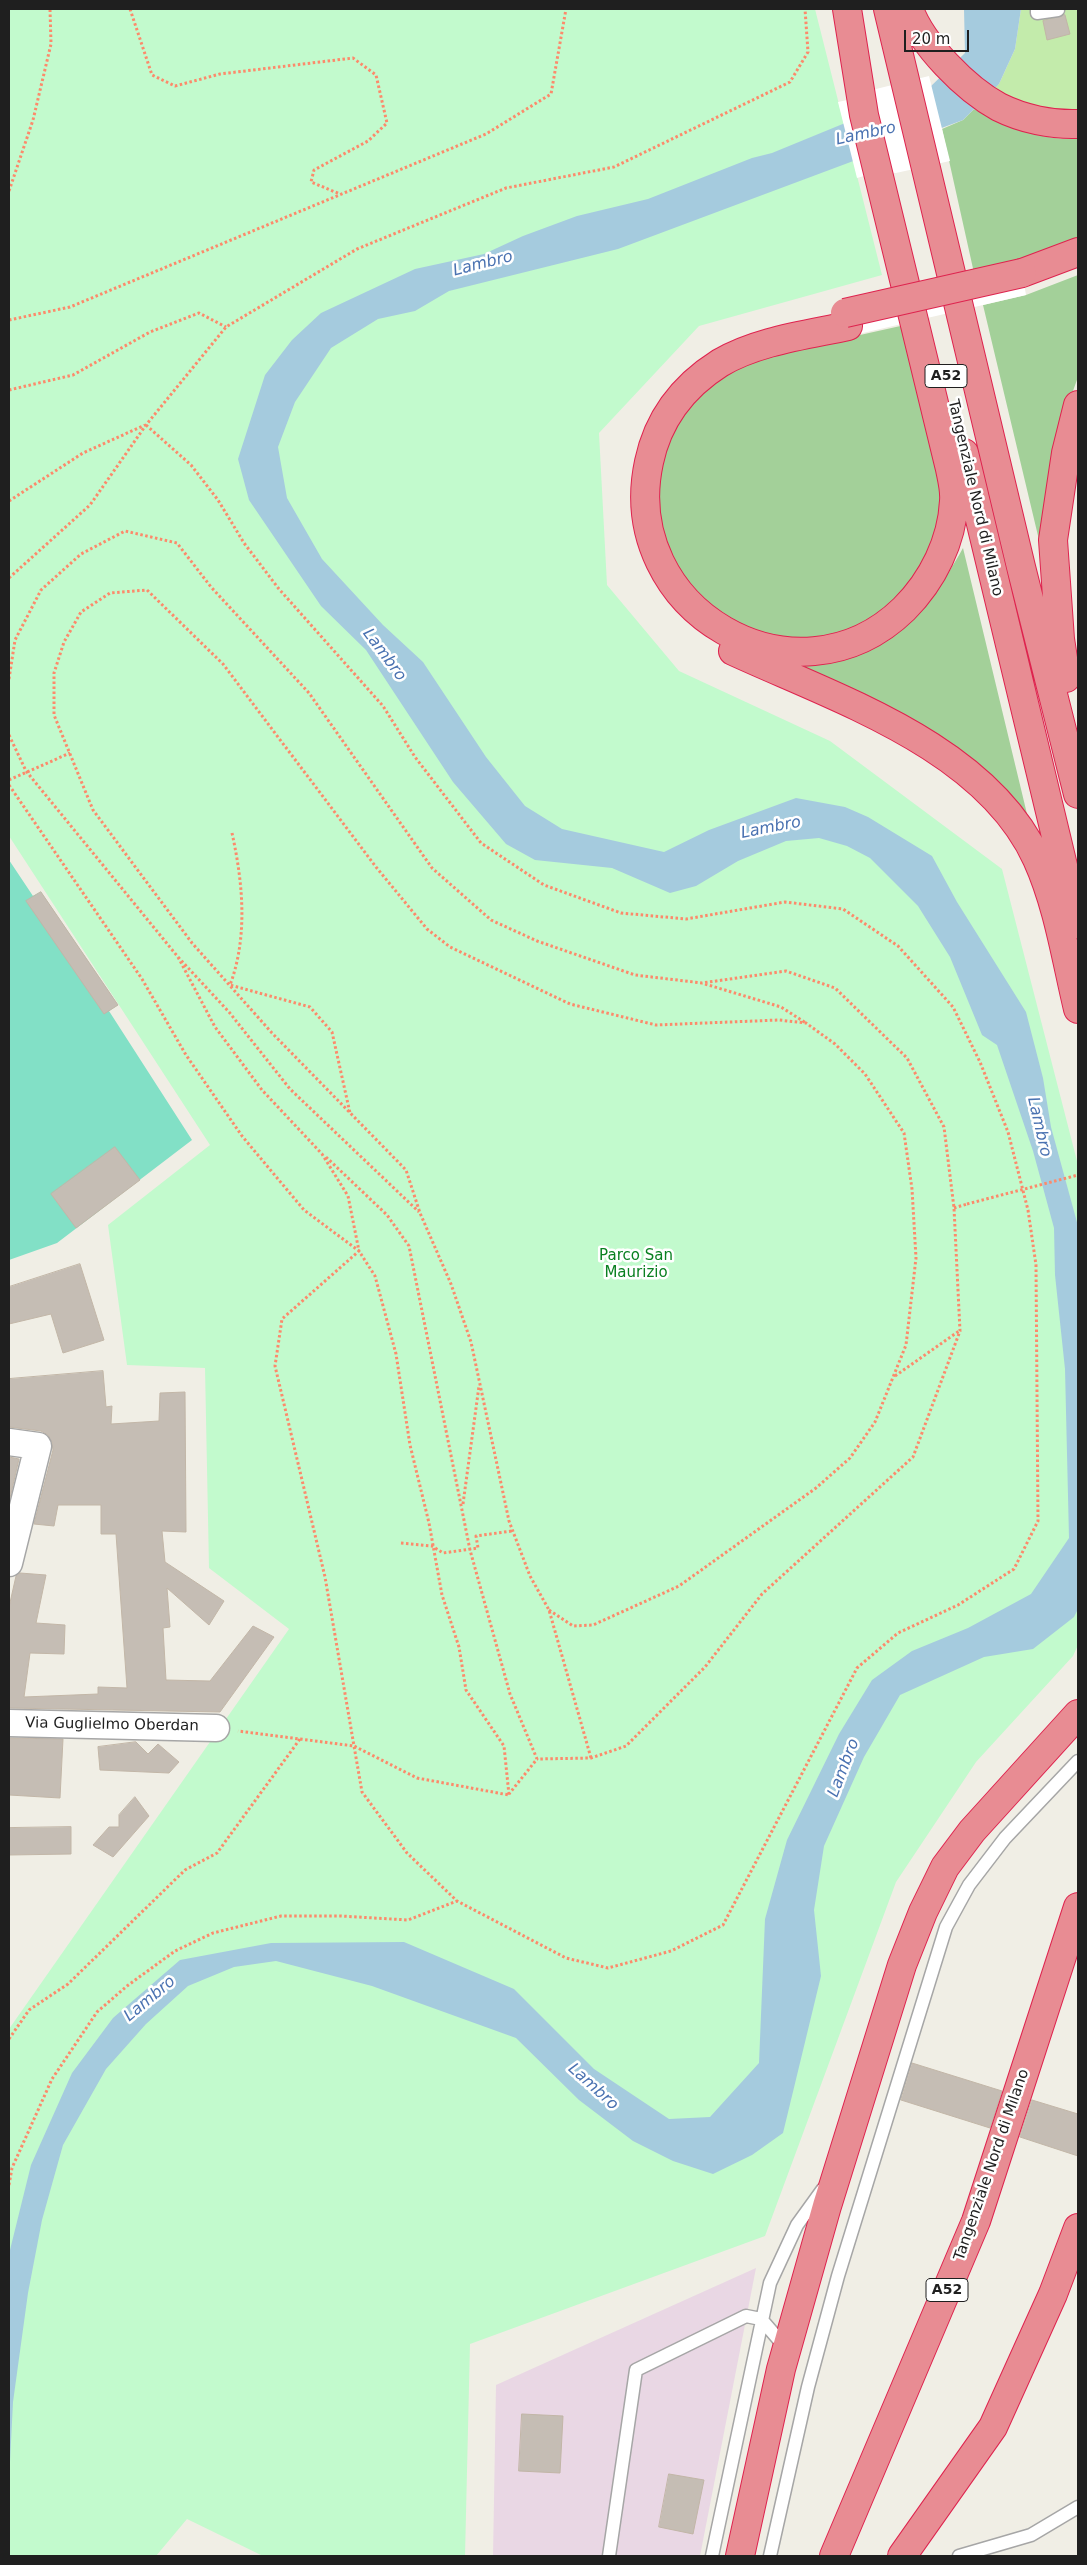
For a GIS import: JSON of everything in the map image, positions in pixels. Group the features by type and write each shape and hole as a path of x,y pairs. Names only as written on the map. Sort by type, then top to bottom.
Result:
{"highway":[{"path":"847,9 887,173 950,469 955,499 951,526 943,552 914,599 894,619 869,635 842,646 812,651 787,651 761,646 715,625 697,612 681,596 659,563 646,522 645,499 647,472 653,444 663,420 678,398 697,379 721,363 771,344 847,320 1023,280 1060,276 1078,267"},
{"path":"857,9 868,93"},
{"name":"Tangenziale Nord di Milano","path":"888,9 1078,794"},
{"path":"909,9 928,44 976,91 1000,107 1031,119 1061,125 1078,124"},
{"name":"Tangenziale Nord di Milano","path":"887,173 1078,929"},
{"path":"1023,280 1078,252"},
{"path":"847,320 767,330 737,340 713,352 669,388 642,434 636,456 630,500 638,547 647,569 671,605 687,622 706,636 723,647 876,716 922,741 958,765 988,791 1014,820 1037,858 1051,895 1078,1009"},
{"path":"1060,720 1067,684 1060,639 1053,540 1066,452 1078,405"},
{"path":"740,2556 787,2349 840,2166 902,1965 922,1912 946,1868 972,1831 1078,1714"},
{"name":"Tangenziale Nord di Milano","path":"834,2556 976,2221 1078,1907"},
{"path":"902,2556 993,2427 1053,2294 1078,2228"}],"street":[{"path":"9,1442 38,1446 9,1563"},
{"name":"Via Guglielmo Oberdan","path":"9,1723 216,1728"}],"lane":[{"path":"1037,9 1037,13 1058,10"},
{"path":"770,2556 808,2386 838,2276 946,1927 969,1885 1005,1838 1078,1761"},
{"path":"712,2556 770,2283 797,2225 840,2166"},
{"path":"609,2556 636,2370 746,2316 762,2319 787,2349"},
{"path":"959,2556 1030,2535 1078,2508"}],"path":[{"path":"9,191 33,120 51,44 50,9"},
{"path":"130,9 152,75 175,86 220,74 353,58 376,75 387,123 368,141 314,170 311,182 341,195"},
{"path":"9,320 70,307 486,134 551,94 566,9"},
{"path":"9,578 90,505 146,425 226,327 357,249 506,188 614,167 790,82 808,52 804,9"},
{"path":"9,390 74,375 150,332 200,313 226,327"},
{"path":"9,501 82,453 146,425"},
{"path":"146,425 191,465 218,500 244,543 279,589 383,706 415,757 481,843 544,886 621,912 686,919 785,902 843,909 898,946 953,1006 980,1062 1008,1132 1028,1210 1036,1265 1038,1521 1014,1569 958,1605 898,1633 857,1668 723,1925 671,1951 608,1968 566,1958 457,1901 407,1853 362,1792 324,1577 275,1366 282,1319 359,1251"},
{"path":"9,680 15,640 41,590 81,554 125,531 177,543 211,587 309,694 432,868 491,920 537,941 635,975 702,983 781,1007 835,1044 865,1074 904,1133 912,1189 916,1258 906,1344 874,1422 850,1458 816,1488 679,1586 593,1625 573,1626 549,1610"},
{"path":"591,1758 549,1610 530,1576 512,1531 471,1342 451,1284 420,1213 406,1170 351,1115 192,943 93,810 54,715 54,674 64,642 81,612 110,593 147,590 223,664 376,867 427,929 450,947 570,1004 656,1025 779,1020 806,1024"},
{"path":"9,735 26,771 178,957 229,1012 290,1089 420,1213"},
{"path":"9,780 70,753"},
{"path":"9,785 142,979 186,1055 242,1136 304,1210 359,1251 375,1276 396,1354 410,1445 429,1523 442,1595 459,1647 466,1690 504,1746 509,1795"},
{"path":"230,985 238,964 242,915 239,863 232,833"},
{"path":"178,957 215,1027 262,1090 322,1154 387,1215 409,1246 470,1550 510,1694 537,1759"},
{"path":"537,1759 591,1758 626,1746 705,1667 762,1594 914,1457 960,1331 954,1208 944,1127 908,1058 835,988 786,971 702,983"},
{"path":"230,985 310,1007 332,1032 351,1115"},
{"path":"322,1154 348,1196 359,1251"},
{"path":"954,1208 1078,1175"},
{"path":"894,1377 960,1331"},
{"path":"462,1507 480,1383"},
{"path":"401,1542 432,1546 442,1553 478,1548 476,1536 512,1531"},
{"path":"216,1728 354,1746 417,1778 509,1795"},
{"path":"9,2039 29,2010 68,1984 185,1870 217,1852 300,1739"},
{"path":"509,1795 537,1759"},
{"path":"9,2185 12,2168 52,2079 97,2012 127,1986 175,1952 213,1933 281,1916 341,1916 408,1920 457,1901"}],"shaded area":[{"path":"756,2268 700,2556 493,2556 496,2385"}],"green space":[{"name":"Parco San Maurizio","path":"9,9 815,9 882,275 699,326 599,433 607,585 679,671 830,741 1002,869 1078,1165 1078,1645 1073,1656 976,1762 896,1882 765,2236 470,2344 465,2556 263,2556 187,2519 156,2556 9,2556 9,2029 289,1629 209,1568 205,1368 127,1365 108,1225 210,1145 9,836"},
{"path":"1021,9 1078,9 1078,117 1070,117 1006,97 994,88 999,84 1015,49"},
{"path":"974,109 1024,131 1038,135 1064,139 1078,138 1078,240 1062,247 974,273 942,129 963,120"},
{"path":"1078,275 1078,377 1069,402 1045,541 1039,540 983,305 1026,295"},
{"path":"905,325 943,486 945,511 918,580 855,631 785,644 722,622 668,561 653,492 671,429 689,403 711,384 733,370 770,355"},
{"path":"963,548 1027,814 990,778 796,668 798,663 857,652 888,638 914,617 926,604 946,577"},
{"path":"9,860 33,896 41,892 118,1005 109,1011 192,1140 57,1243 9,1260"}],"water":[{"name":"Lambro","path":"964,9 1021,9 1015,49 999,84 963,120 618,249 449,291 415,311 378,319 331,348 295,402 278,447 287,498 322,559 383,625 423,662 486,757 525,806 562,829 664,852 709,830 796,798 845,807 868,817 932,856 957,902 1026,1012 1043,1078 1051,1127 1078,1226 1078,1609 1074,1617 1033,1649 984,1657 900,1695 864,1757 824,1846 814,1910 821,1976 783,2133 752,2155 713,2174 673,2161 633,2141 579,2100 516,2038 372,1986 276,1961 234,1967 188,1986 146,2024 106,2069 63,2145 42,2220 28,2293 13,2402 9,2482 9,2254 31,2165 72,2073 113,2018 180,1960 271,1943 404,1942 514,1989 594,2069 669,2119 710,2117 759,2063 765,1919 787,1840 839,1734 872,1680 912,1651 968,1628 1031,1594 1069,1538 1065,1369 1055,1275 1054,1228 1033,1151 997,1045 982,1035 950,957 918,906 870,858 847,846 819,838 786,841 738,861 696,886 670,893 612,868 535,860 506,844 453,782 366,650 321,606 249,500 238,459 265,375 292,340 321,313 415,269 484,254 523,236 577,216 648,199 752,158 772,153 928,89 965,53"}],"pier":[{"path":"929,76 950,161 896,173 878,172 857,178 838,102 861,97 876,89"},
{"path":"1020,261 1026,295 850,336 842,302"}],"building":[{"path":"1065,15 1070,34 1047,40 1043,21"},
{"path":"41,892 118,1005 104,1014 26,901"},
{"path":"115,1147 140,1180 76,1228 51,1194"},
{"path":"80,1264 104,1340 63,1353 51,1314 9,1324 9,1287"},
{"path":"103,1371 106,1407 112,1406 111,1424 159,1421 160,1393 185,1392 186,1532 162,1531 165,1562 224,1601 209,1625 167,1588 170,1627 163,1628 166,1680 210,1681 253,1626 274,1637 220,1712 9,1708 9,1607 16,1576 20,1573 46,1575 36,1623 65,1625 64,1654 30,1653 24,1697 98,1694 98,1687 127,1688 116,1534 101,1534 101,1505 58,1505 54,1526 34,1524 53,1450 52,1442 48,1435 41,1431 9,1427 9,1379"},
{"path":"9,1457 19,1459 9,1502"},
{"path":"9,1738 63,1739 60,1798 9,1795"},
{"path":"136,1742 148,1754 158,1744 179,1762 169,1773 100,1770 98,1747"},
{"path":"135,1797 149,1816 113,1857 93,1845 109,1827 119,1827 119,1815"},
{"path":"71,1827 71,1854 9,1855 9,1828"},
{"path":"912,2063 1002,2091 990,2128 901,2100"},
{"path":"1032,2100 1078,2114 1078,2156 1020,2137"},
{"path":"522,2414 563,2416 560,2473 519,2471"},
{"path":"669,2474 704,2480 693,2534 659,2527"}]}
